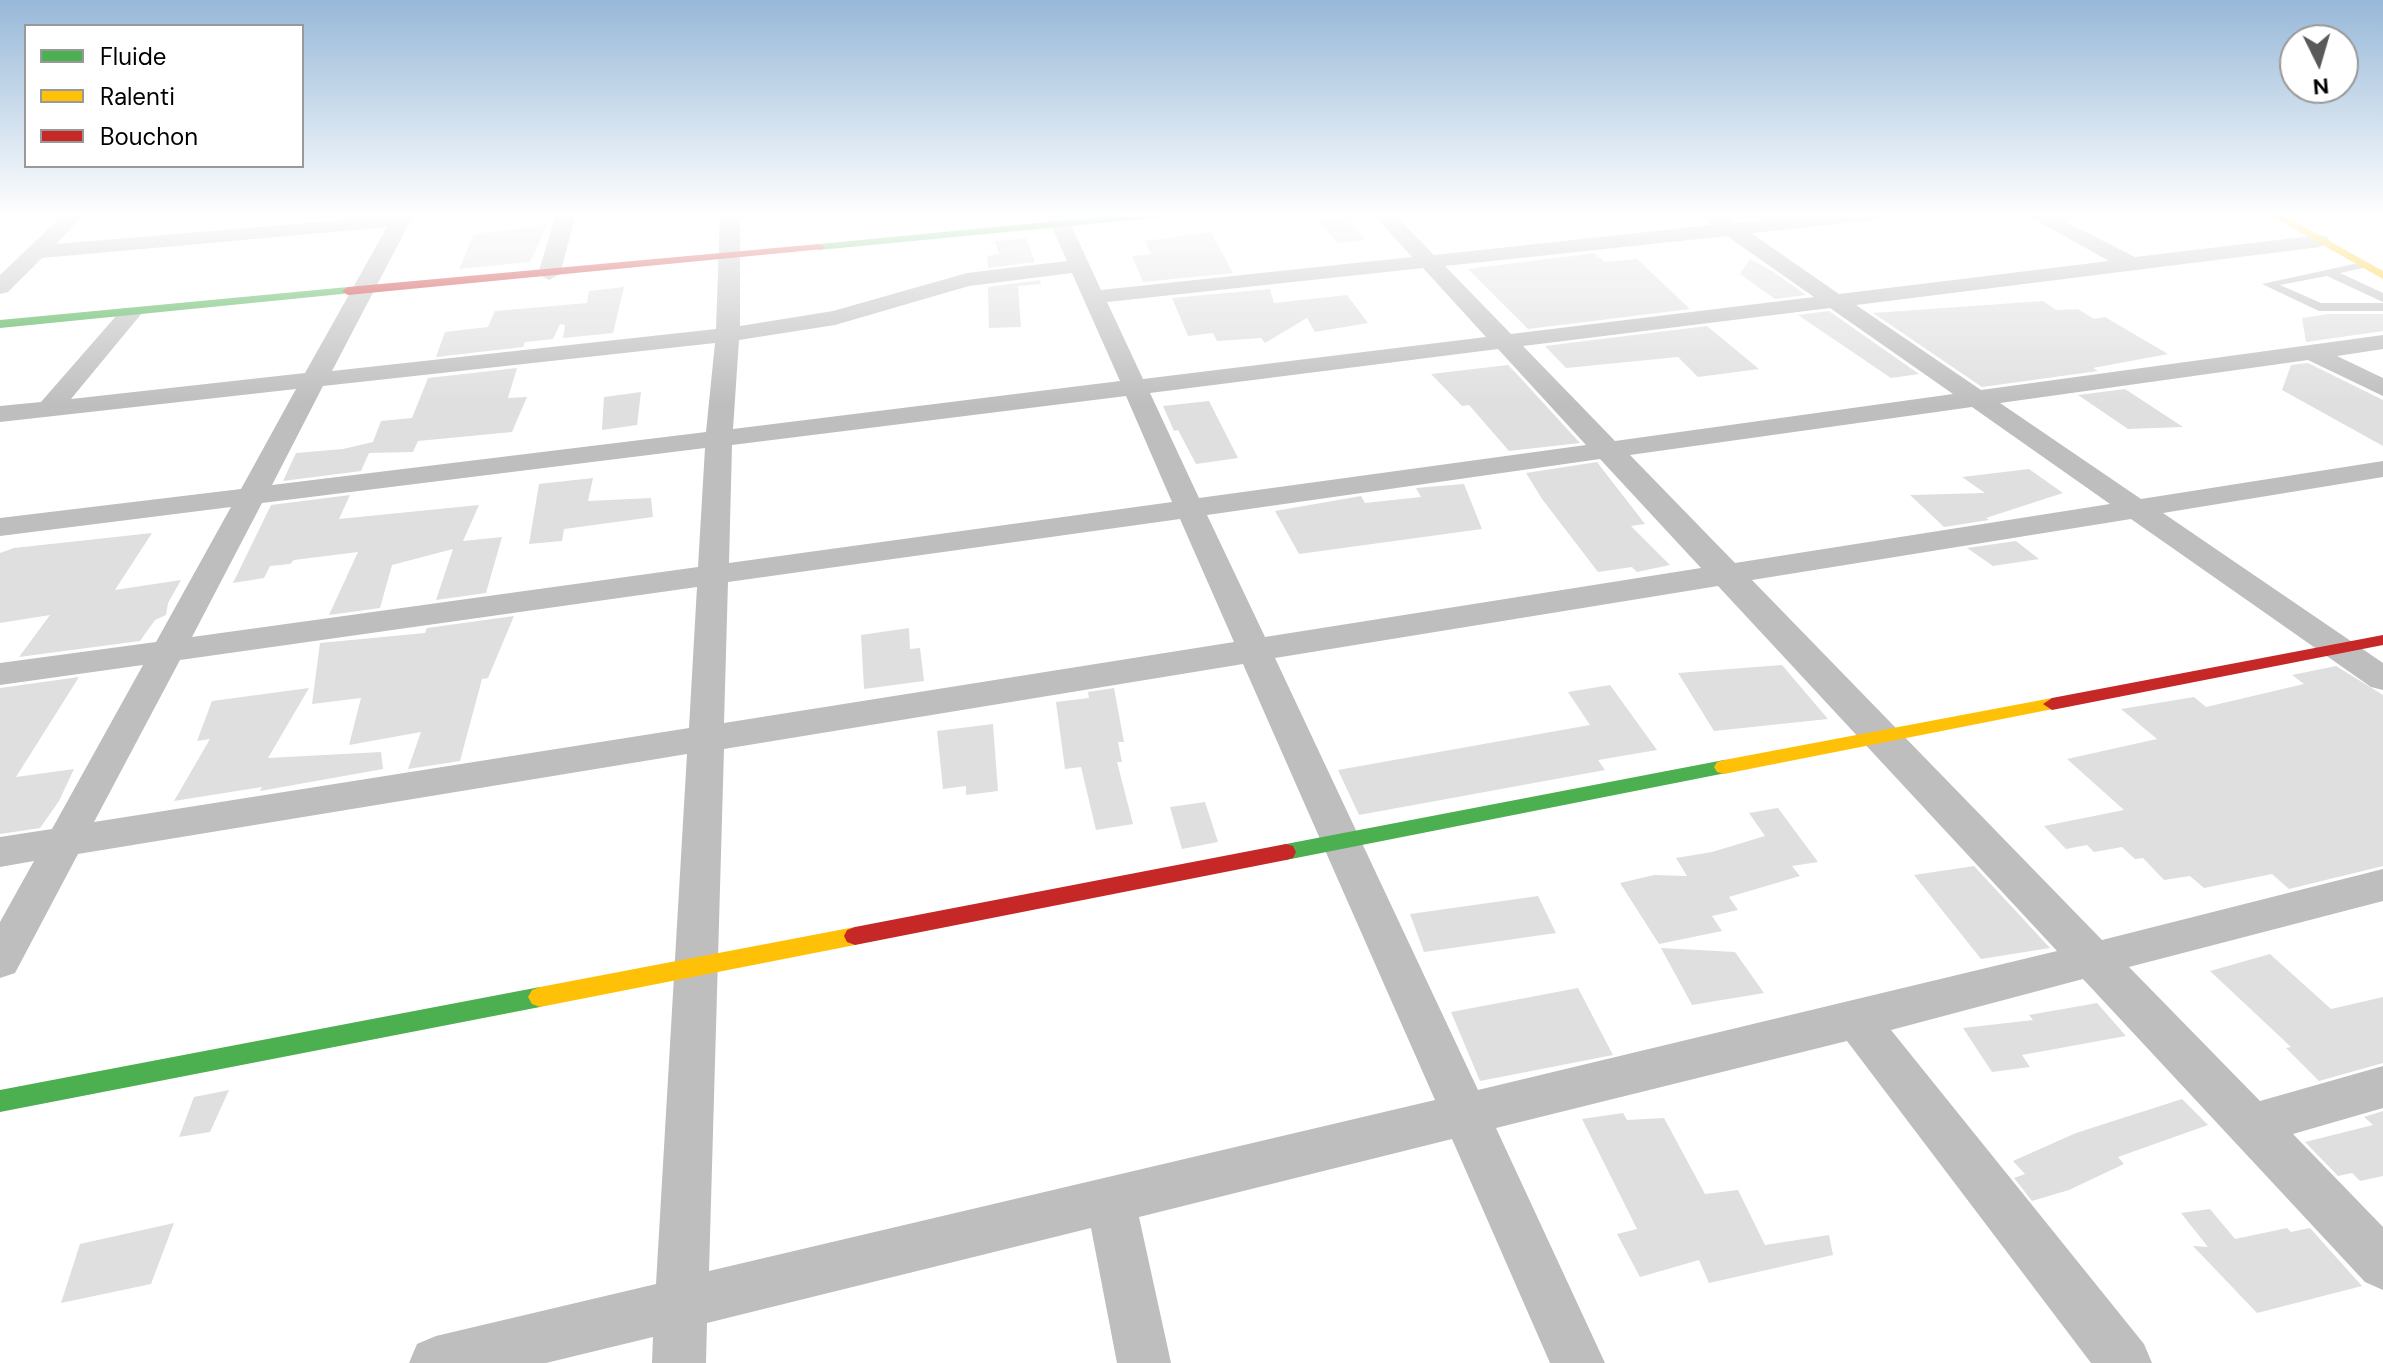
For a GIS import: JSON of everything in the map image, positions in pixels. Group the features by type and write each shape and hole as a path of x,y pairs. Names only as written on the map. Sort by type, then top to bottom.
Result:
{"street":[{"path":"0,961 371,278"},
{"path":"0,324 512,278"},
{"path":"679,1363 719,439 728,335 728,278"},
{"path":"1085,278 1578,1363"},
{"path":"0,414 728,335 812,323 967,280 1087,282 1162,278"},
{"path":"1444,278 2383,1264"},
{"path":"1801,278 2383,679"},
{"path":"0,527 2023,278"},
{"path":"49,409 131,313"},
{"path":"0,674 2383,342"},
{"path":"2311,352 2383,388"},
{"path":"0,852 2383,469"},
{"path":"0,1101 2383,640"},
{"path":"436,1363 1857,1020 2383,885"},
{"path":"1857,1020 2125,1363"},
{"path":"2251,1125 2383,1087"},
{"path":"1110,1199 1144,1363"}],"lane":[{"path":"2297,278 2268,284 2319,307 2383,307"},
{"path":"2341,278 2383,298"}],"building":[{"path":"1141,278 1187,278 1143,282"},
{"path":"1477,278 1657,278 1690,309 1528,329"},
{"path":"1745,278 1781,278 1806,295 1775,299"},
{"path":"1040,280 1041,284 1018,286 1021,327 989,328 988,287"},
{"path":"624,287 613,333 563,338 565,325 560,324 553,339 525,342 523,347 436,357 445,332 488,327 495,311 587,303 589,291"},
{"path":"1270,289 1274,303 1347,295 1368,323 1315,332 1307,318 1265,343 1261,338 1217,341 1213,333 1188,336 1172,298"},
{"path":"2043,301 2056,310 2078,309 2094,319 2105,317 2168,354 2093,368 2098,371 1982,387 1873,313"},
{"path":"1829,311 1919,374 1891,378 1798,315"},
{"path":"2328,314 2383,314 2383,331 2306,342 2302,318"},
{"path":"1707,326 1759,369 1698,377 1678,357 1566,368 1545,346"},
{"path":"2308,363 2383,400 2383,446 2282,390 2291,365"},
{"path":"1508,365 1580,443 1509,451 1469,405 1462,406 1431,374"},
{"path":"517,368 508,398 527,397 512,432 418,441 413,452 369,453 361,471 283,481 296,453 343,449 373,442 381,421 412,418 428,378"},
{"path":"2125,389 2183,427 2128,429 2078,395"},
{"path":"641,392 637,425 602,430 604,397"},
{"path":"1209,401 1238,458 1196,464 1178,430 1174,431 1163,406"},
{"path":"1597,462 1645,524 1631,526 1670,565 1637,572 1632,567 1598,572 1526,473"},
{"path":"2029,469 2063,493 1986,518 1989,520 1944,527 1910,495 1985,493 1962,477"},
{"path":"593,478 588,501 651,498 653,517 564,529 562,541 529,544 539,484"},
{"path":"1464,484 1482,529 1299,554 1275,511 1361,496 1365,503 1421,497 1416,488"},
{"path":"350,495 339,519 479,505 463,541 502,537 486,593 436,600 453,549 392,565 380,608 329,615 358,552 294,560 290,564 270,566 264,578 233,583 271,505"},
{"path":"152,533 115,590 181,580 168,603 166,615 155,620 140,641 19,657 50,615 0,623 0,553 14,548"},
{"path":"2016,541 2039,559 1993,566 1967,548"},
{"path":"514,616 488,678 482,679 460,761 408,769 421,732 349,745 361,698 312,704 320,643 425,633 427,628"},
{"path":"909,628 910,649 920,648 924,681 864,689 861,635"},
{"path":"1782,665 1828,719 1714,731 1678,673"},
{"path":"2336,666 2383,695 2383,866 2289,889 2272,874 2204,888 2190,876 2164,880 2143,858 2135,859 2122,847 2094,852 2087,845 2066,849 2044,826 2124,810 2067,759 2157,739 2121,709 2194,697 2206,707 2304,684 2292,675"},
{"path":"79,677 16,777 74,769 59,801 40,828 0,834 0,688"},
{"path":"1610,685 1657,750 1598,760 1605,770 1359,815 1338,770 1590,725 1568,692"},
{"path":"309,688 268,758 381,752 383,769 260,791 262,787 174,801 210,739 197,741 212,701"},
{"path":"1114,688 1124,742 1118,742 1122,762 1117,762 1133,824 1096,830 1081,767 1065,769 1056,702 1089,698 1088,692"},
{"path":"993,724 998,791 966,795 966,786 943,789 937,731"},
{"path":"1205,802 1218,842 1182,849 1170,807"},
{"path":"1778,808 1818,862 1792,866 1800,876 1729,897 1738,910 1712,916 1722,931 1659,944 1620,883 1654,875 1687,876 1676,858 1712,852 1765,836 1749,813"},
{"path":"1974,866 2050,948 1981,959 1914,875"},
{"path":"1538,896 1556,933 1424,952 1410,914"},
{"path":"1661,948 1735,952 1764,993 1692,1005"},
{"path":"2270,954 2331,1009 2383,997 2383,1063 2319,1081 2286,1048 2291,1047 2210,971"},
{"path":"1578,988 1613,1055 1480,1081 1451,1012"},
{"path":"2097,1003 2126,1036 2022,1055 2030,1067 1992,1072 1963,1028 2033,1020 2029,1015"},
{"path":"229,1090 210,1132 179,1137 194,1097"},
{"path":"2182,1099 2208,1125 2118,1157 2124,1164 2069,1190 2032,1201 2014,1178 2025,1174 2013,1161 2076,1133"},
{"path":"2383,1111 2383,1176 2360,1181 2352,1173 2338,1176 2305,1142 2373,1125 2364,1117"},
{"path":"1623,1113 1627,1120 1664,1118 1705,1194 1738,1190 1765,1245 1829,1235 1833,1255 1709,1283 1699,1260 1640,1277 1617,1234 1637,1229 1582,1119"},
{"path":"2210,1209 2235,1239 2287,1228 2291,1232 2310,1228 2362,1286 2257,1313 2193,1246 2208,1247 2181,1213"},
{"path":"174,1223 151,1284 61,1303 80,1244"}],"traffic: fast":[{"path":"0,324 348,291"},
{"path":"1286,852 1724,767"},
{"path":"0,1101 540,997"}],"traffic: slow":[{"path":"1724,767 2052,704"},
{"path":"540,997 855,936"}],"traffic: jam":[{"path":"348,291 491,278"},
{"path":"2052,704 2383,640"},
{"path":"855,936 1286,852"}]}
